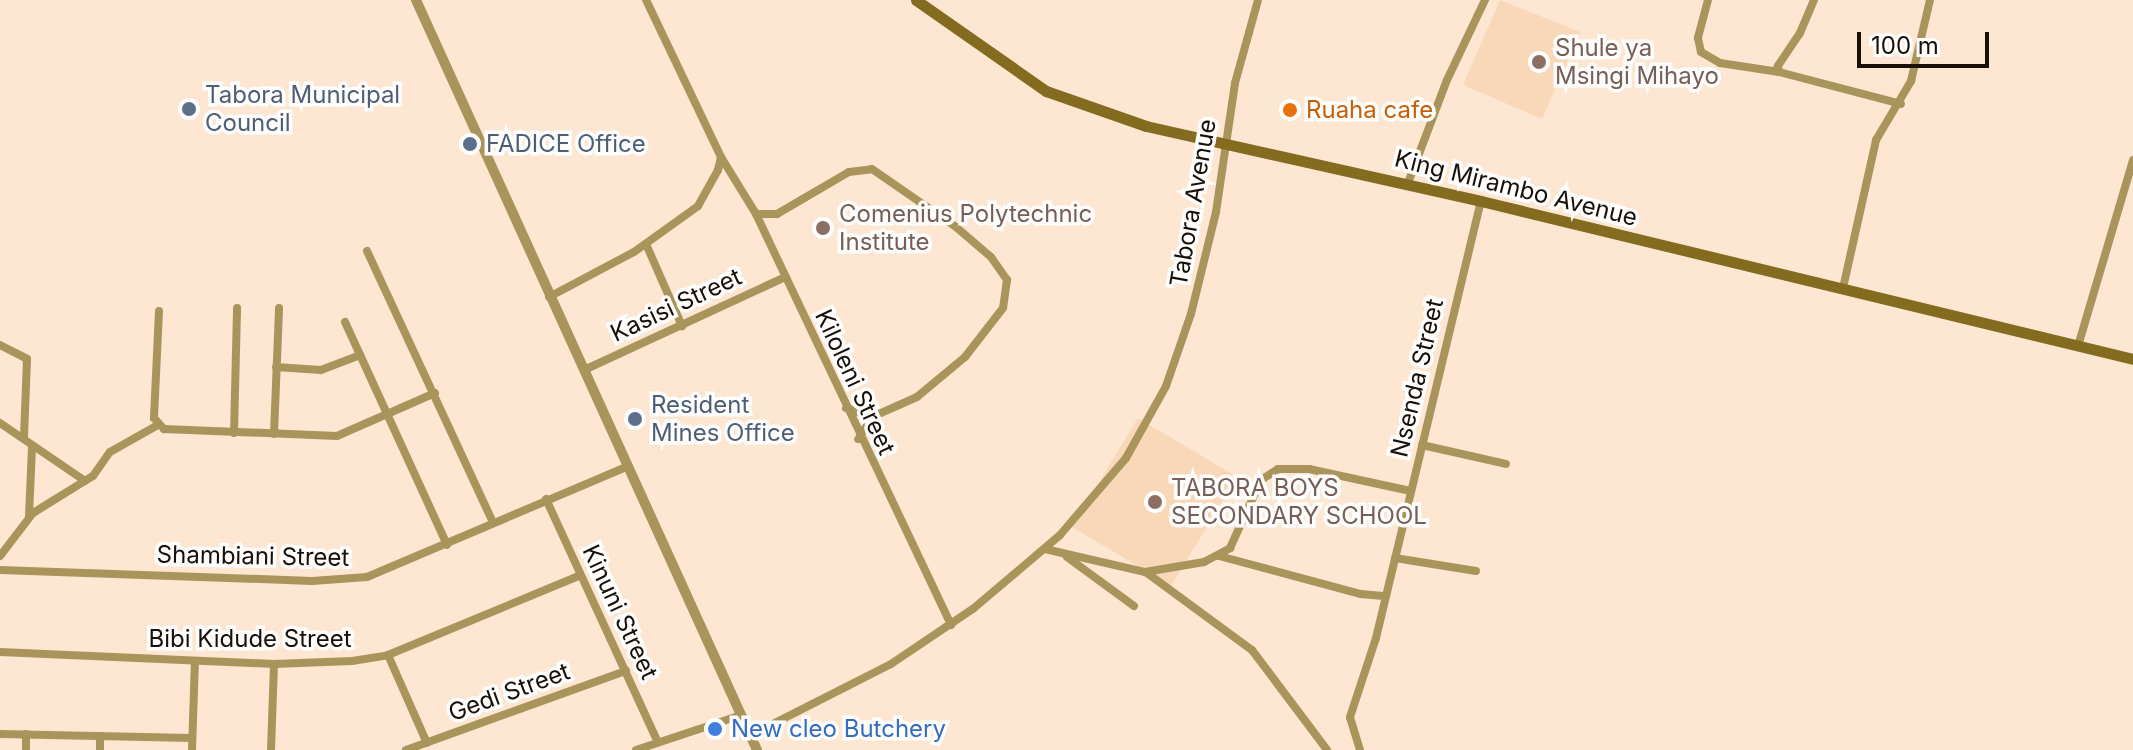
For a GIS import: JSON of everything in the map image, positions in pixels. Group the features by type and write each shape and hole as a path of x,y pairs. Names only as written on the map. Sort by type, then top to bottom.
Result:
{"main road":[{"name":"King Mirambo Avenue","path":"916,0 932,5 1009,68 1059,97 1146,126 1408,183 2133,359"}],"street":[{"path":"416,0 757,750"},
{"name":"Kiloleni Street","path":"646,0 721,157 756,214 858,439 951,625"},
{"name":"Tabora Avenue","path":"751,735 891,664 951,625 1045,549 1110,480 1166,386 1208,253 1224,143 1258,0"},
{"path":"1408,183 1447,80 1485,0"},
{"path":"1708,0 1698,38 1701,52 1720,63 1779,72 1901,104"},
{"path":"1779,72 1778,66 1800,33 1814,0"},
{"path":"1843,288 1876,140 1901,104 1930,0"},
{"path":"549,297 646,244 698,206 713,186 721,157"},
{"path":"2078,346 2133,160"},
{"path":"765,234 777,214 849,172 872,169 956,227 991,257 1007,280 1003,308 965,357 917,397 872,417 858,439"},
{"name":"Nsenda Street","path":"1360,750 1350,717 1386,596 1481,201"},
{"path":"756,214 777,214"},
{"path":"646,244 682,326"},
{"path":"367,251 493,523"},
{"name":"Kasisi Street","path":"584,370 785,277"},
{"path":"234,433 237,308"},
{"path":"274,434 279,308"},
{"path":"158,425 159,311"},
{"path":"345,322 447,545"},
{"path":"0,345 27,359 24,438"},
{"path":"276,367 321,370 360,355"},
{"path":"0,556 29,517 85,481 110,452 158,425 234,433 337,436 435,393"},
{"path":"845,408 872,417"},
{"path":"0,423 85,481"},
{"path":"1422,445 1506,464"},
{"path":"29,517 32,446"},
{"name":"Shambiani Street","path":"0,570 349,580 398,568 546,499 626,467"},
{"path":"1219,556 1238,538 1261,480 1278,469 1309,469 1411,491"},
{"name":"Kinuni Street","path":"546,499 658,742"},
{"path":"1045,549 1145,572 1252,650 1327,750"},
{"path":"1064,554 1134,606"},
{"path":"1145,572 1219,556 1361,594 1386,596"},
{"path":"1395,558 1476,571"},
{"name":"Bibi Kidude Street","path":"0,652 274,664 388,655 579,576"},
{"path":"388,655 427,743"},
{"path":"192,750 195,661"},
{"path":"271,750 274,664"},
{"name":"Gedi Street","path":"406,750 626,671"},
{"path":"636,750 741,715"},
{"path":"0,734 192,738"},
{"path":"26,734 26,750"},
{"path":"100,736 100,750"}],"shaded area":[{"path":"1500,0 1580,32 1542,119 1463,85"},
{"name":"TABORA BOYS SECONDARY SCHOOL","path":"1138,418 1237,477 1171,586 1072,527"}],"place":[{"name":"Shule ya Msingi Mihayo","path":"1539,62"},
{"name":"Tabora Municipal Council","path":"189,109"},
{"name":"Ruaha cafe","path":"1290,110"},
{"name":"FADICE Office","path":"470,144"},
{"name":"Comenius Polytechnic Institute","path":"823,228"},
{"name":"Resident Mines Office","path":"635,419"},
{"name":"TABORA BOYS SECONDARY SCHOOL","path":"1155,502"},
{"name":"New cleo Butchery","path":"715,729"}]}
